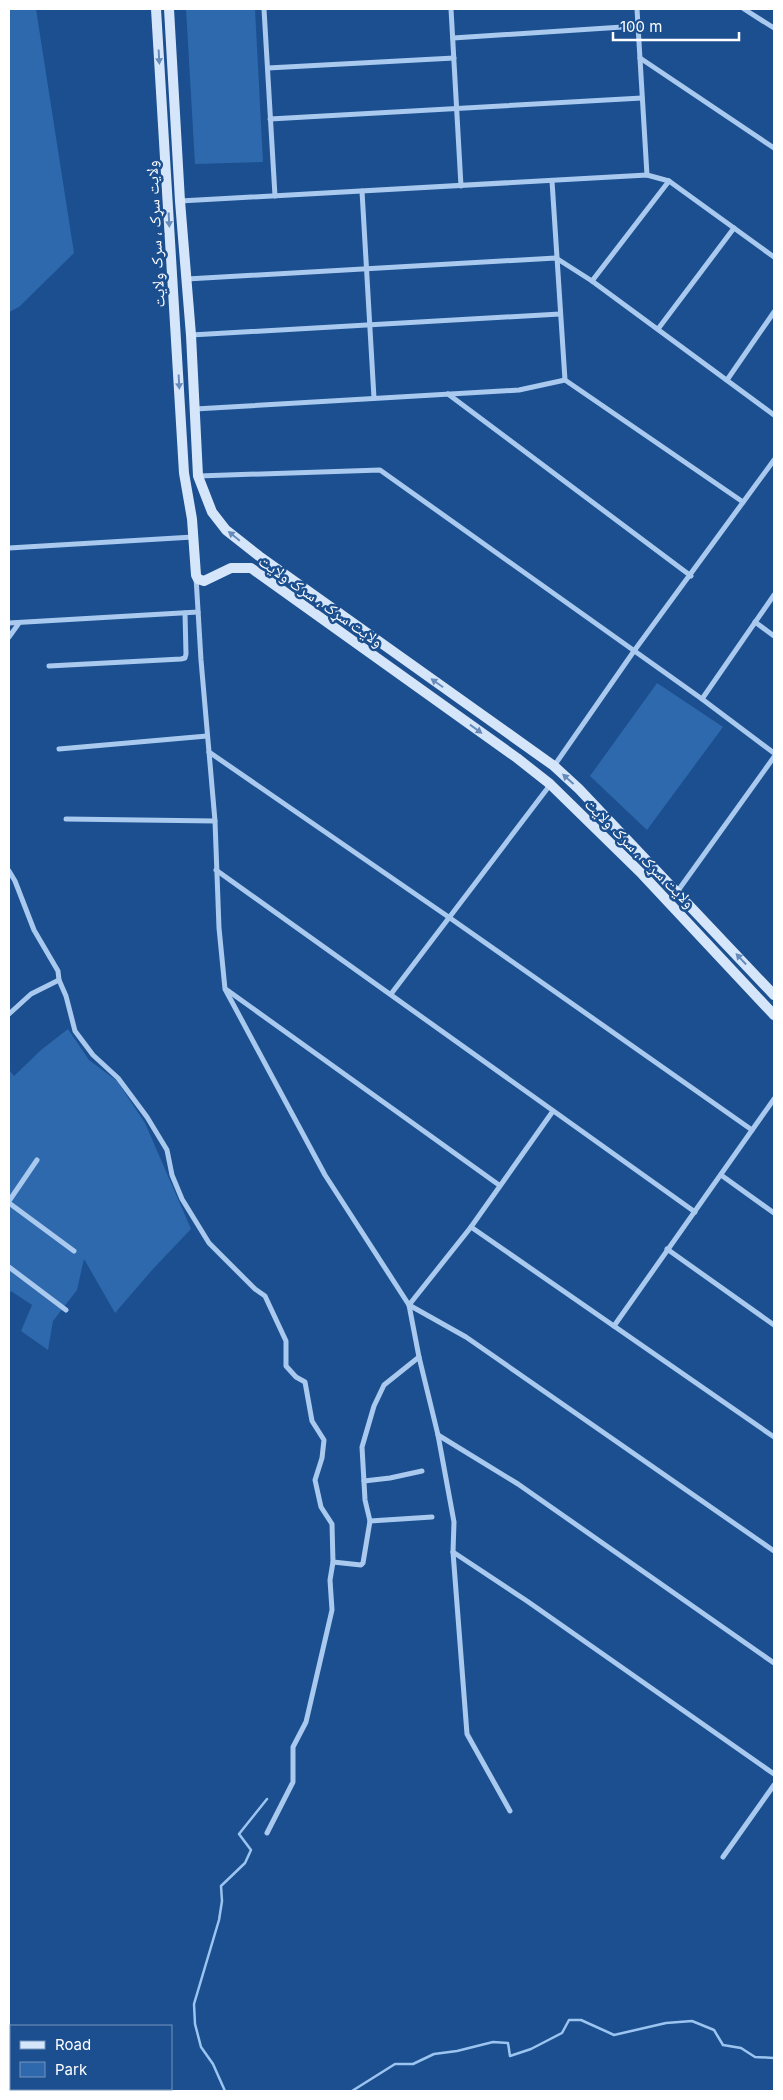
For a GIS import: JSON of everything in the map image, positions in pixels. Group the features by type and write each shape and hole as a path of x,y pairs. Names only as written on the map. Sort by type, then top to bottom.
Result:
{"main road":[{"name":"ولایت سړک ، سرک ولایت","path":"156,9 184,473 198,579 204,581 231,568 251,568 550,784 642,874 774,1015"},
{"name":"ولایت سړک ، سرک ولایت","path":"169,9 180,202 188,279 198,476 212,512 226,530 259,556 554,766 579,789 774,995"},
{"path":"251,568 259,556"}],"street":[{"path":"264,9 275,196"},
{"path":"451,9 461,186"},
{"path":"637,9 646,175"},
{"path":"744,9 774,28"},
{"path":"453,38 638,26"},
{"path":"268,68 454,58"},
{"path":"640,58 774,148"},
{"path":"270,119 642,98"},
{"path":"180,202 646,175 669,181 774,257"},
{"path":"552,180 565,380"},
{"path":"592,280 669,181"},
{"path":"362,191 374,398"},
{"path":"658,329 734,228"},
{"path":"188,279 556,258 592,280 774,415"},
{"path":"727,380 774,312"},
{"path":"191,335 560,314"},
{"path":"194,409 519,390 565,380 743,502"},
{"path":"448,394 691,576"},
{"path":"554,766 634,651 691,576 774,460"},
{"path":"198,476 380,470 702,699 774,753"},
{"path":"9,548 193,537"},
{"path":"196,575 208,752 215,821 216,870 225,989 325,1175 409,1305 419,1358 438,1435 454,1522 453,1552 467,1734 510,1811"},
{"path":"702,699 774,596"},
{"path":"9,623 198,612"},
{"path":"49,666 185,658 185,613"},
{"path":"754,622 774,636"},
{"path":"9,637 19,623"},
{"path":"59,749 207,736"},
{"path":"208,752 450,918 752,1130"},
{"path":"677,892 774,757"},
{"path":"391,994 550,784"},
{"path":"66,819 215,821"},
{"path":"216,870 695,1212"},
{"path":"9,871 34,930 58,971 75,1031 93,1055 118,1078 147,1117 167,1150 172,1175 182,1199 209,1243 254,1289 265,1296 286,1341 286,1366 296,1377 305,1382 312,1421 324,1440 322,1458 315,1480 321,1506 332,1524 333,1562 330,1580 332,1610 306,1722 293,1747 293,1782 266,1833"},
{"path":"9,1014 31,994 59,980"},
{"path":"225,989 500,1185"},
{"path":"614,1326 774,1099"},
{"path":"409,1305 471,1227 553,1111"},
{"path":"37,1160 9,1202 74,1252"},
{"path":"721,1175 774,1213"},
{"path":"471,1227 774,1437"},
{"path":"667,1249 774,1325"},
{"path":"9,1267 66,1310"},
{"path":"409,1305 466,1337 774,1552"},
{"path":"333,1562 361,1565 363,1563 370,1521 364,1481 362,1447 374,1406 384,1385 419,1358"},
{"path":"438,1435 526,1490 774,1663"},
{"path":"364,1481 422,1471"},
{"path":"370,1521 432,1517"},
{"path":"453,1552 527,1601 774,1774"},
{"path":"723,1857 774,1785"}],"green space":[{"path":"9,9 36,9 74,253 19,307 9,312"},
{"path":"186,9 255,9 263,162 195,164"},
{"path":"657,683 723,727 647,830 590,776"},
{"path":"68,1029 89,1060 117,1081 145,1123 191,1229 115,1313 84,1259 77,1290 53,1321 48,1350 21,1331 32,1305 11,1291 9,1294 9,1070 14,1076 41,1050"}],"waterway":[{"path":"225,2091 213,2064 201,2047 195,2024 194,2004 219,1920 222,1901 221,1886 245,1863 251,1850 239,1834 267,1799"},
{"path":"352,2091 395,2064 413,2064 434,2054 457,2051 493,2042 508,2043 510,2056 531,2049 562,2033 569,2020 581,2020 614,2035 666,2023 692,2021 714,2030 723,2045 741,2048 755,2057 774,2058"}]}
